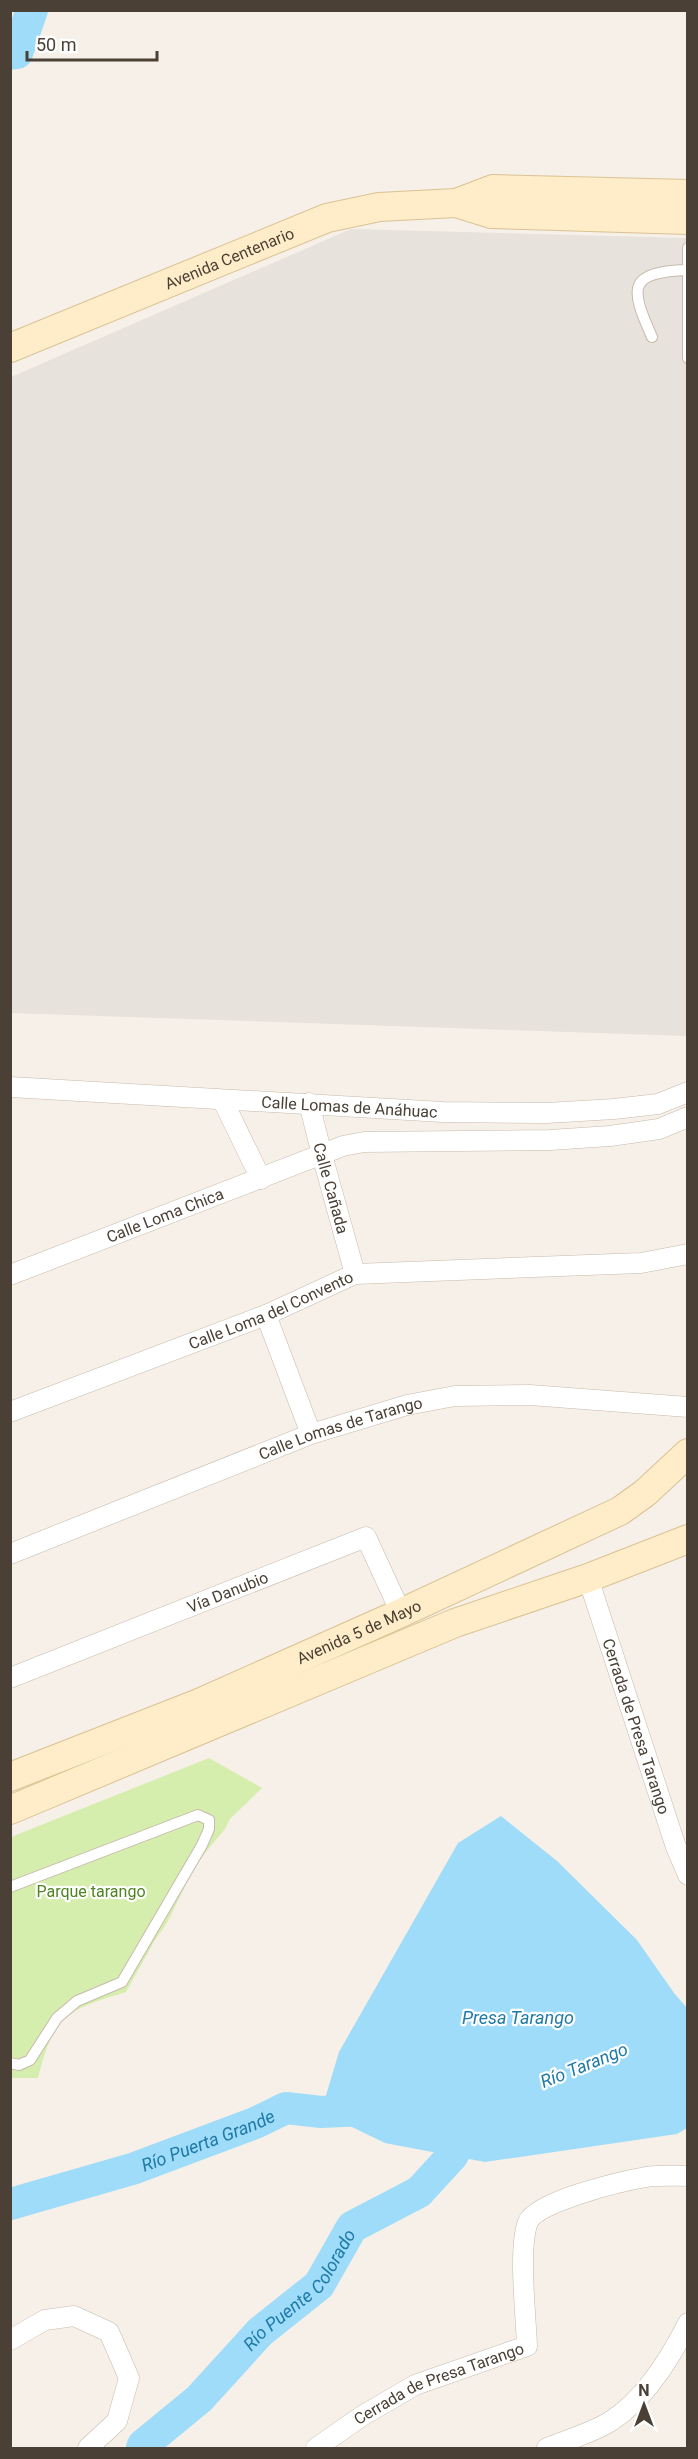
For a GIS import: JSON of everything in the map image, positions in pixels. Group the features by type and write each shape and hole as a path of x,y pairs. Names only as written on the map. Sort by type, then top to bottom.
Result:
{"main road":[{"name":"Avenida Centenario","path":"10,348 327,218 379,207 456,203 493,189 687,194"},
{"name":"Avenida Centenario","path":"456,203 491,214 687,220"},
{"name":"Avenida 5 de Mayo","path":"10,1777 198,1703 401,1613 620,1510 645,1493 687,1453"},
{"name":"Avenida 5 de Mayo","path":"10,1810 455,1623 588,1578 687,1539"}],"street":[{"name":"Calle Lomas de Anáhuac","path":"10,1087 224,1101 309,1102 443,1112 547,1113 658,1104 687,1092"},
{"path":"224,1101 261,1179"},
{"name":"Calle Cañada","path":"309,1102 355,1274"},
{"name":"Calle Lomas de Anáhuac","path":"322,1155 344,1146 364,1142 550,1140 610,1136 659,1129 687,1117"},
{"name":"Calle Loma Chica","path":"10,1275 322,1155"},
{"name":"Calle Loma del Convento","path":"10,1412 266,1315 355,1274 640,1263 687,1254"},
{"path":"266,1315 311,1434"},
{"name":"Calle Lomas de Tarango","path":"10,1554 311,1434 407,1405 455,1396 530,1395 687,1407"},
{"name":"Vía Danubio","path":"10,1678 366,1537 401,1613"},
{"name":"Cerrada de Presa Tarango","path":"588,1578 687,1875"},
{"name":"Cerrada de Presa Tarango","path":"315,2448 362,2416 415,2385 527,2346 524,2237 529,2220 539,2209 613,2183 649,2177 687,2176"},
{"path":"10,2340 45,2320 74,2316 109,2332 129,2378 117,2421 88,2448"},
{"path":"547,2448 610,2421 640,2396 661,2370 687,2323"}],"lane":[{"path":"687,248 687,358"},
{"path":"652,337 636,295 637,286 651,273 687,270"},
{"path":"10,1887 198,1815 209,1820 209,1829 202,1845 122,1982 77,2001 57,2018 30,2060 19,2065 10,2063"}],"shaded area":[{"path":"351,229 687,238 687,1036 11,1013 11,377"}],"green space":[{"name":"Parque tarango","path":"209,1758 262,1788 230,1819 225,1829 196,1864 167,1923 126,1992 89,2004 65,2018 50,2040 38,2078 11,2078 11,1837"}],"water":[{"name":"Presa Tarango","path":"501,1816 557,1861 637,1940 687,2008 687,2128 677,2134 485,2162 385,2143 321,2112 339,2052 458,1843"}],"waterway":[{"path":"10,54 17,53 32,10"},
{"name":"Río Puerta Grande","path":"10,2204 135,2168 255,2123 286,2108 321,2112 365,2110"},
{"name":"Río Puente Colorado","path":"142,2448 199,2399 260,2332 319,2285 352,2227 419,2192 452,2156 475,2120"}],"water label":[{"name":"Río Tarango","path":"584,2065"}]}
